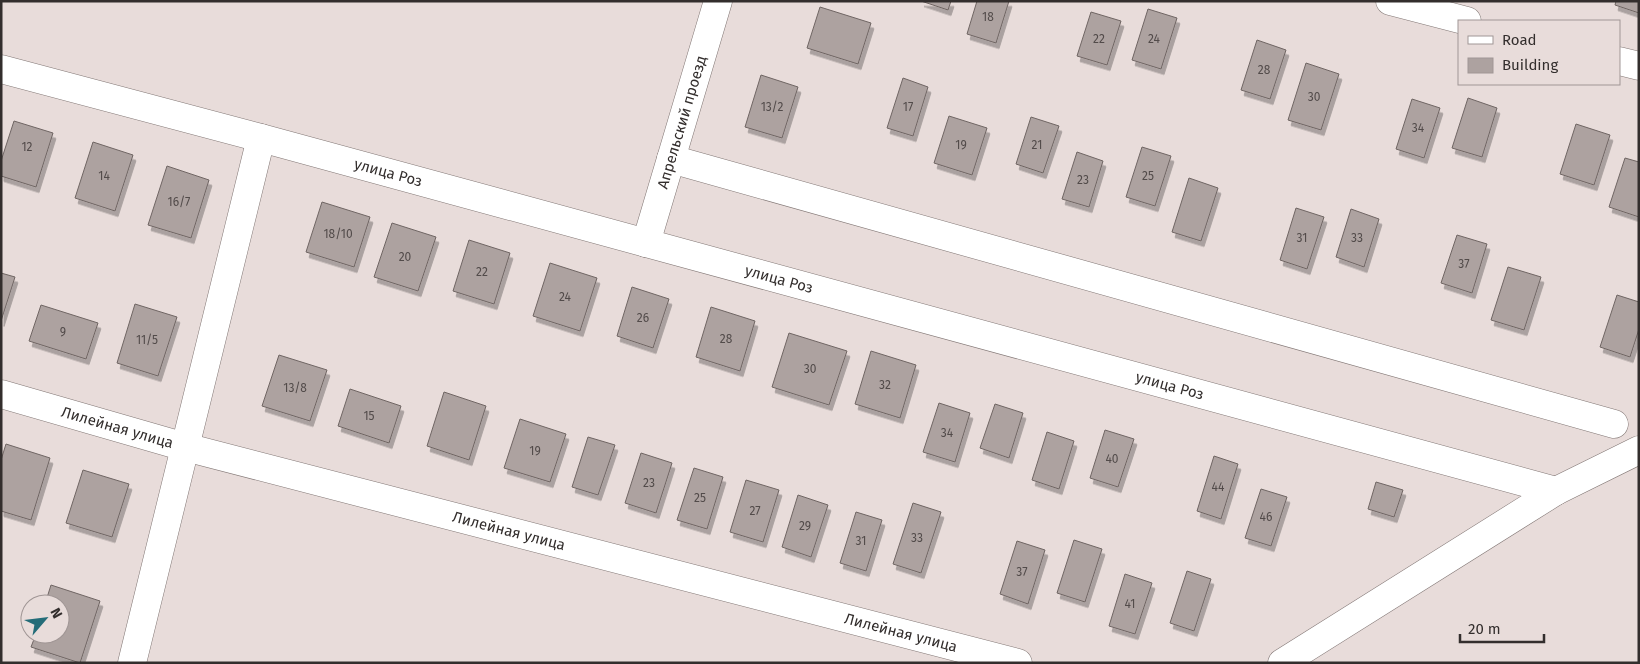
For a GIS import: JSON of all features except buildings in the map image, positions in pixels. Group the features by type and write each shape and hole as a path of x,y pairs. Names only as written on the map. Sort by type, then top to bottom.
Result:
{"street":[{"name":"Апрельский проезд","path":"646,244 718,1"},
{"path":"1390,1 1463,20"},
{"path":"1620,61 1639,66"},
{"name":"улица Роз","path":"1,69 1556,490"},
{"path":"132,663 261,138"},
{"path":"671,159 1614,424"},
{"name":"Лилейная улица","path":"1,394 185,447 1018,663"},
{"path":"1282,663 1556,490 1639,450"}]}
